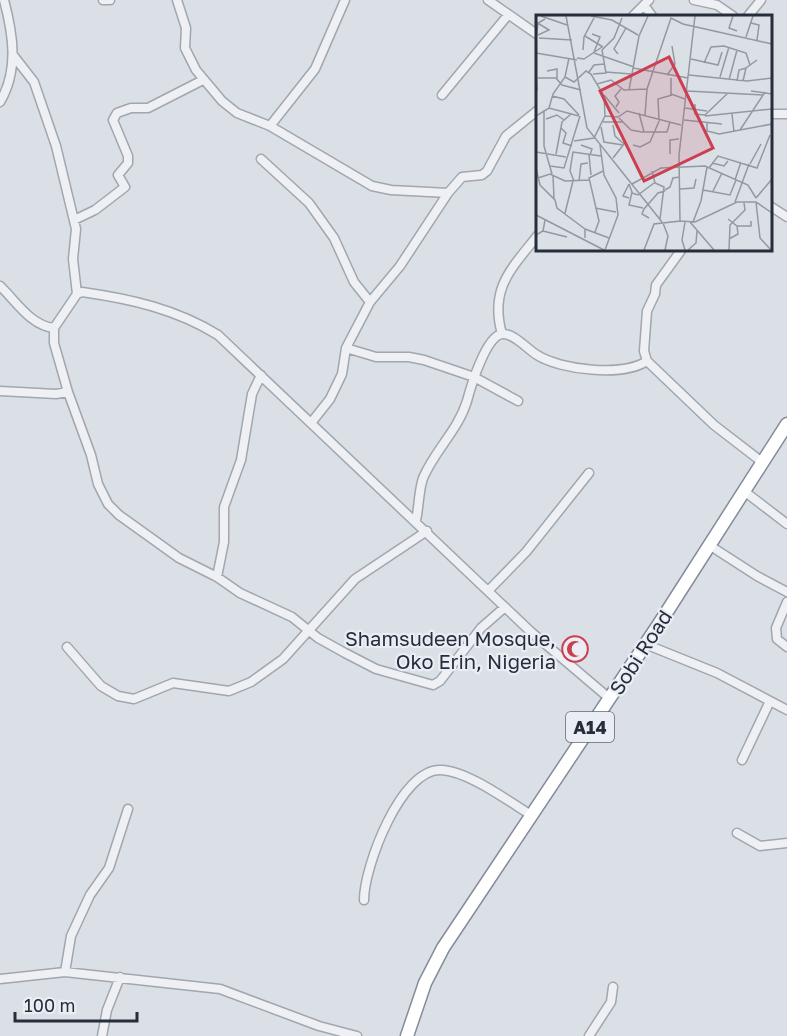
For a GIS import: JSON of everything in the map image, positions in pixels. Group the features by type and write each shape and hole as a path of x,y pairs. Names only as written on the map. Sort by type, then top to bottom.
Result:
{"highway":[{"name":"Sobi Road","path":"407,1036 432,966 787,424"}],"street":[{"path":"0,102 8,86 13,56 4,0"},
{"path":"103,0 110,0"},
{"path":"177,0 186,28 185,48 203,80 237,112 270,126 372,186 391,190 448,193"},
{"path":"270,126 315,69 345,0"},
{"path":"489,0 536,34"},
{"path":"694,0 717,4 732,15"},
{"path":"749,15 761,0"},
{"path":"634,15 647,2"},
{"path":"442,95 508,15"},
{"path":"13,56 33,82 45,110 74,220 73,259 77,294 54,328 54,343 68,392 91,455 98,484 108,504 156,544 197,569 217,577 240,593 292,617 318,638 376,669 433,685 440,681 481,628 505,607"},
{"path":"74,220 95,210 125,187 118,175 128,163 128,156 113,120 117,113 131,108 148,108 203,80"},
{"path":"311,423 330,399 342,374 346,348 370,302 400,266 448,193 462,177 487,171 506,136 536,112"},
{"path":"261,159 309,203 334,238 354,282 370,302"},
{"path":"772,207 787,218"},
{"path":"502,334 496,310 505,279 536,238"},
{"path":"681,250 656,285 655,294 647,311 644,351 647,361 714,425 762,462"},
{"path":"0,286 35,321 54,328"},
{"path":"77,294 96,294 160,307 192,319 218,335 416,520 505,607 609,698"},
{"path":"416,520 423,477 462,417 474,377 490,342 502,334 508,335 557,365 607,369 636,366 647,361"},
{"path":"346,348 376,357 409,357 424,360 474,377 518,401"},
{"path":"217,577 224,542 224,507 241,460 252,394 261,375"},
{"path":"0,391 56,394 68,392"},
{"path":"488,591 526,552 589,473"},
{"path":"744,491 787,524"},
{"path":"66,647 101,687 118,696 134,699 173,683 229,691 251,682 283,659 356,579 426,531"},
{"path":"709,545 787,592"},
{"path":"787,602 776,628 777,639 787,647"},
{"path":"645,644 717,674 787,710"},
{"path":"742,760 770,700"},
{"path":"364,900 367,872 380,839 417,778 427,771 449,771 476,783 531,815"},
{"path":"65,972 71,936 116,851 128,809"},
{"path":"737,833 760,846 787,843"},
{"path":"0,979 65,972 220,989 319,1026 357,1036"},
{"path":"102,1036 107,1010 120,977"},
{"path":"589,1036 611,1002 614,987"}],"place":[{"name":"Shamsudeen Mosque, Oko Erin, Nigeria","path":"575,649"}]}
